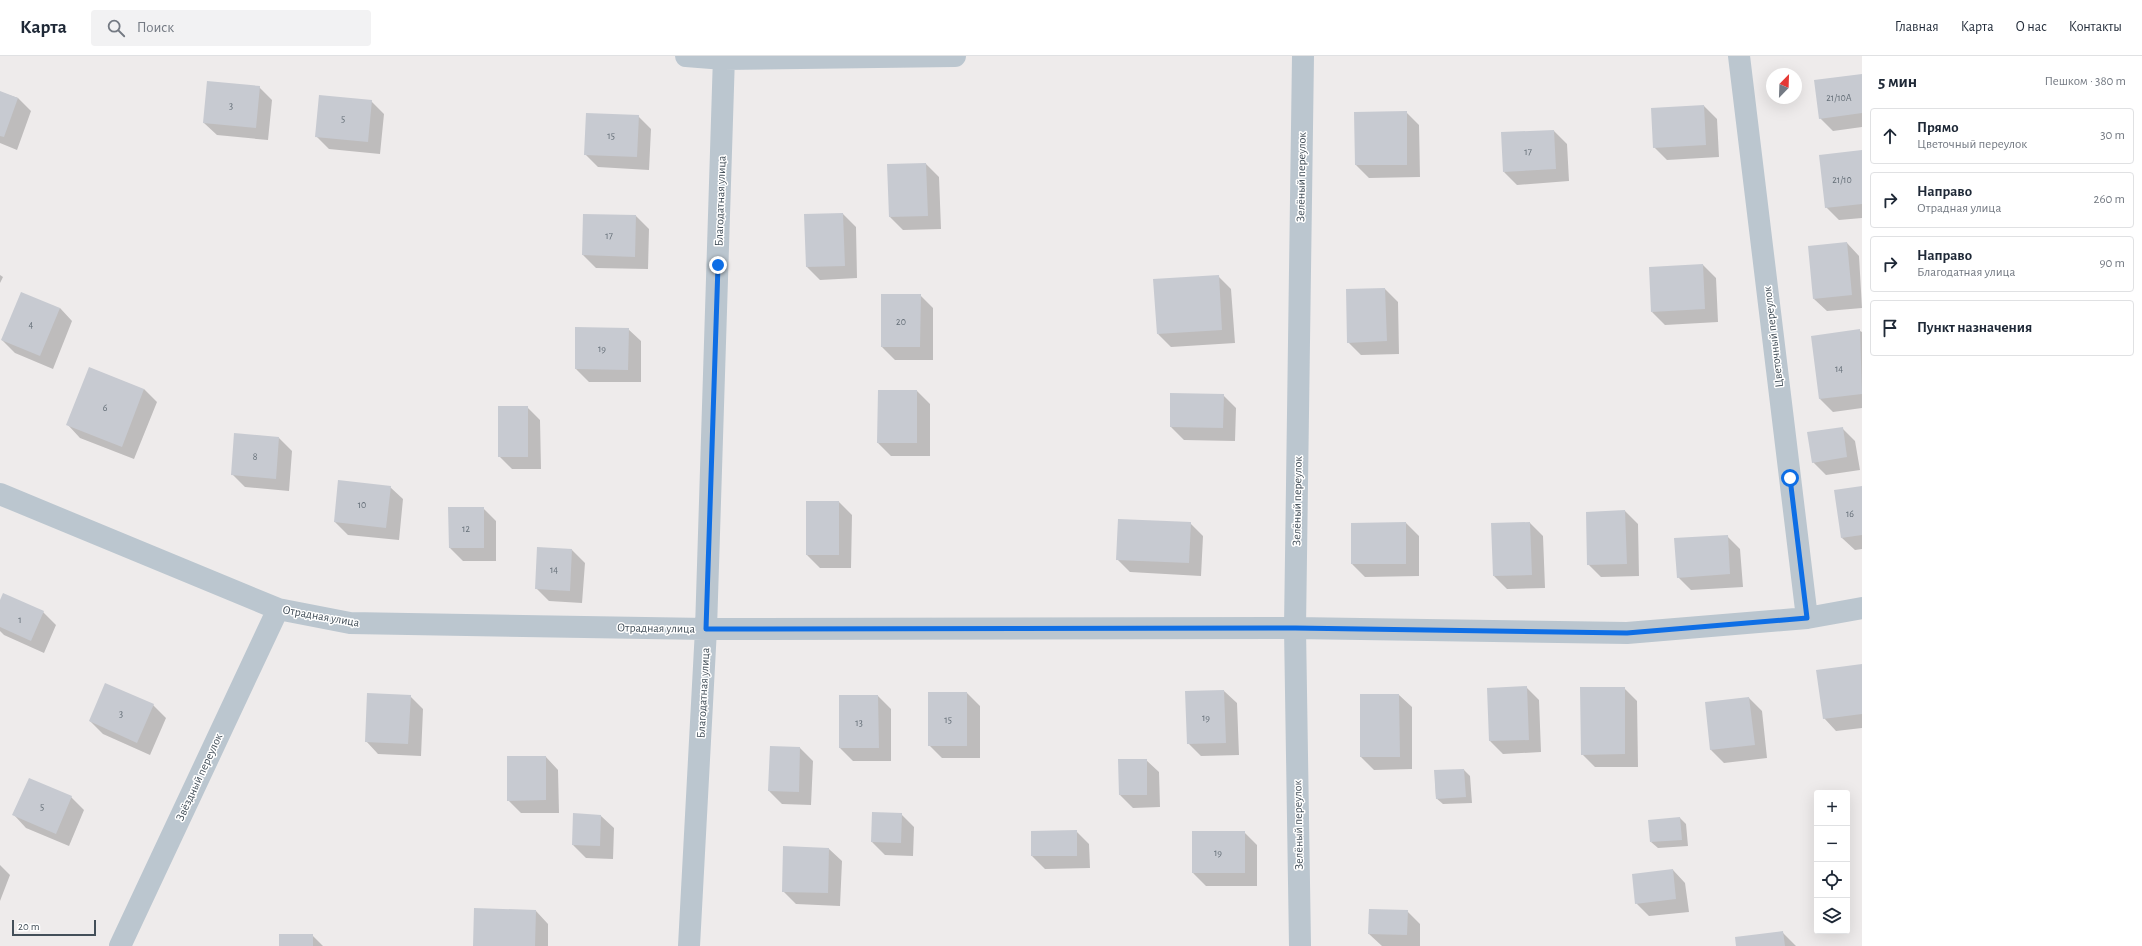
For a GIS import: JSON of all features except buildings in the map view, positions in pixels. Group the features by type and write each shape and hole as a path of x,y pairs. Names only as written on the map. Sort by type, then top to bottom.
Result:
{"street":[{"path":"686,56 955,56"},
{"name":"Зелёный переулок","path":"1300,946 1295,628 1303,56"},
{"name":"Цветочный переулок","path":"1739,56 1807,618"},
{"name":"Благодатная улица","path":"689,946 706,629 724,57"},
{"name":"Отрадная улица","path":"0,494 278,609 350,623 706,629 1295,628 1627,633 1807,618 1862,608"},
{"name":"Звёздный переулок","path":"120,946 278,609"}],"route":[{"path":"718,265 706,629 1295,628 1627,633 1807,618 1790,478"}]}
